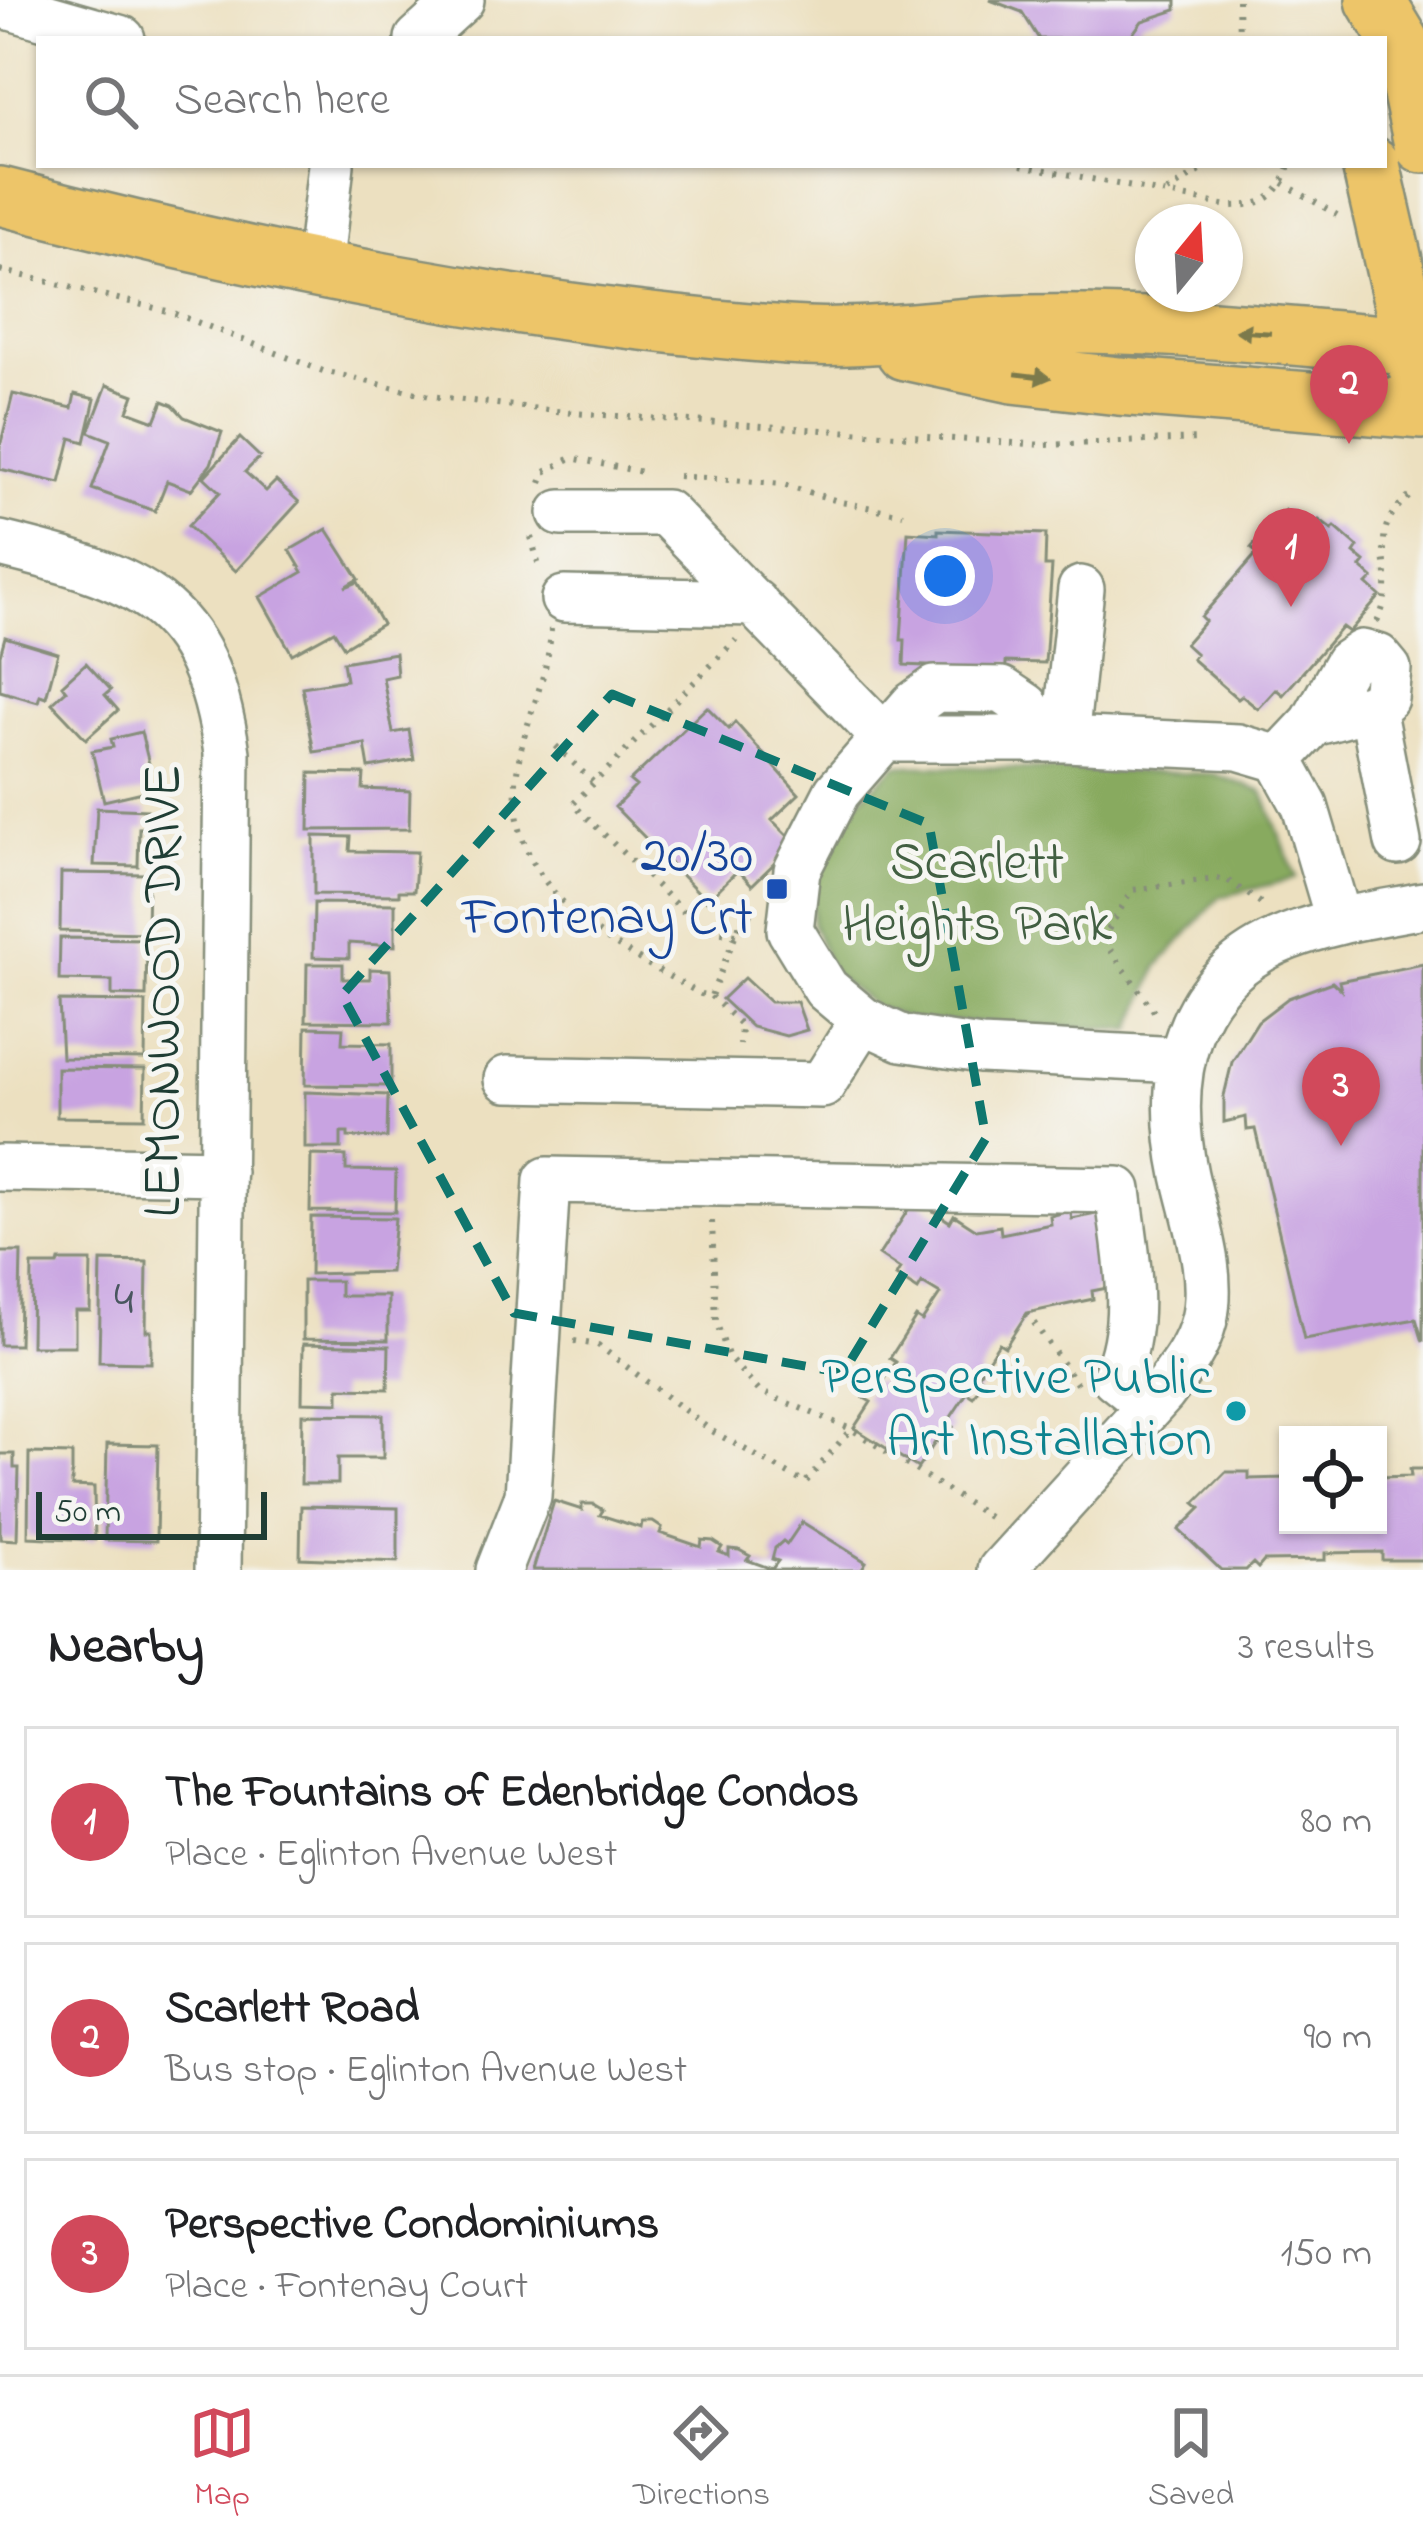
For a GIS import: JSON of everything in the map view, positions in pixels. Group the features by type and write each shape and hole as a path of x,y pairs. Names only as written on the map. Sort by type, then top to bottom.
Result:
{"main road":[{"path":"1349,36 1361,0"},
{"path":"1375,0 1401,43 1423,144"},
{"path":"836,337 1020,325 1143,324 1419,361 1373,168"},
{"path":"0,196 319,270 494,302 639,321 836,337 1013,374 1423,410"}],"street":[{"path":"421,36 461,0"},
{"path":"0,4 112,36"},
{"path":"319,270 332,168"},
{"path":"544,509 666,513 886,740 1238,747 1279,759 1305,806 1339,921"},
{"name":"LEMONWOOD DRIVE","path":"0,544 82,564 152,598 194,639 208,666 226,753 218,1570"},
{"path":"1048,740 1081,589"},
{"path":"552,600 760,608"},
{"path":"1279,759 1313,723 1372,707 1398,842"},
{"path":"886,740 838,792 797,870 790,930 806,995 902,1038 981,1050 1180,1060"},
{"path":"1001,1570 1150,1406 1197,1343 1207,1306 1204,1263 1178,1134 1176,1080 1197,1016 1231,970 1286,938 1339,921 1423,905"},
{"path":"507,1079 822,1085 863,1020"},
{"path":"0,1168 223,1172"},
{"path":"499,1570 528,1496 548,1180 1118,1190 1131,1307 1125,1357 1114,1378 1150,1406"}],"path":[{"path":"1238,0 1239,36"},
{"path":"1165,193 1205,168"},
{"path":"1076,170 1228,206 1256,206 1274,196 1288,168"},
{"path":"1283,184 1319,204"},
{"path":"0,269 171,312 323,370 430,396 573,413 1044,445 1214,438"},
{"path":"657,474 571,458 545,472 544,509 530,539 552,600 514,801 522,846 537,872 572,911 612,945 711,996 741,1025 737,1084"},
{"path":"676,476 782,484 903,514"},
{"path":"1370,635 1389,599 1383,528 1392,509 1413,494"},
{"path":"736,934 702,929 573,804 760,608"},
{"path":"556,746 594,783"},
{"path":"1154,1011 1109,948 1108,930 1132,890 1224,878 1261,903"},
{"path":"711,996 745,911 790,930"},
{"path":"711,1181 716,1321 729,1358 759,1391 851,1430 992,1519"},
{"path":"1028,1312 1089,1397"},
{"path":"538,1334 598,1345 712,1431 805,1483 851,1430"}],"highlighted area":[{"path":"612,694 929,824 986,1138 843,1373 514,1313 342,995"}],"green space":[{"name":"Scarlett Heights Park","path":"897,765 1214,774 1263,792 1296,878 1220,897 1158,966 1132,1030 911,1020 874,1006 832,973 812,923 813,860 859,800"}],"building":[{"path":"990,0 1176,0 1176,10 1142,21 1131,36 1037,36 1022,12"},
{"path":"107,385 134,395 128,411 155,421 163,401 184,417 222,432 211,464 191,490 167,481 155,511 92,489 110,440 89,432"},
{"path":"13,394 72,408 75,394 95,399 85,442 71,438 60,483 0,469 0,447"},
{"path":"240,438 260,457 245,472 266,491 276,481 299,502 236,571 188,526 220,492 204,477"},
{"path":"1285,510 1297,522 1302,516 1314,525 1319,520 1332,530 1335,527 1358,547 1354,553 1373,578 1367,584 1380,596 1349,632 1342,627 1283,695 1276,689 1258,709 1242,696 1238,699 1192,659 1196,654 1185,644 1205,621 1201,617 1257,553 1251,548"},
{"path":"327,529 359,579 345,587 358,582 382,624 344,647 334,631 292,654 260,597 303,572 290,550"},
{"path":"938,530 1046,534 1045,566 1052,566 1045,663 1006,662 1005,686 948,684 948,667 904,665 905,640 901,640 908,532 938,534"},
{"path":"5,637 58,653 46,697 40,695 38,702 0,691"},
{"path":"395,653 397,675 383,678 393,733 409,730 414,760 369,768 365,744 314,752 302,687 346,680 343,662"},
{"path":"86,663 111,690 105,695 118,710 86,739 52,703 66,690 62,685"},
{"path":"707,707 729,729 735,722 799,794 772,820 795,843 752,885 738,870 707,901 615,807 636,786 630,781"},
{"path":"141,732 150,768 142,770 147,791 104,801 92,751 113,747 111,739"},
{"path":"310,773 364,774 363,789 410,791 409,829 309,830"},
{"path":"97,808 147,810 146,828 139,828 138,866 94,865"},
{"path":"314,836 351,837 350,851 417,852 414,891 314,894"},
{"path":"61,873 148,874 147,933 60,931"},
{"path":"314,903 395,904 395,946 349,943 349,958 313,957"},
{"path":"60,938 147,939 146,996 112,995 112,981 59,980"},
{"path":"307,964 343,964 343,979 370,979 370,969 390,970 392,1022 306,1021"},
{"path":"1423,964 1423,1342 1416,1319 1304,1339 1255,1129 1247,1130 1246,1117 1224,1122 1232,1062 1258,1021 1288,998 1332,982 1341,990 1339,981"},
{"path":"744,978 770,1002 797,1002 807,1030 786,1036 752,1027 722,999"},
{"path":"59,1001 146,1002 145,1059 62,1058"},
{"path":"306,1027 343,1028 342,1043 391,1044 391,1086 305,1085"},
{"path":"57,1068 145,1069 144,1118 57,1117"},
{"path":"305,1092 388,1095 387,1138 341,1133 341,1148 305,1148"},
{"path":"311,1155 346,1156 346,1170 396,1171 395,1212 310,1211"},
{"path":"915,1199 950,1222 954,1215 977,1230 1000,1226 1001,1234 1051,1224 1050,1216 1070,1211 1072,1219 1101,1213 1117,1286 1092,1291 1093,1299 1027,1313 1005,1347 999,1343 978,1375 984,1380 973,1397 967,1393 947,1423 953,1427 942,1444 936,1441 918,1468 854,1428 871,1402 864,1398 875,1380 881,1385 896,1362 890,1358 916,1317 922,1321 940,1294 922,1283 918,1290 896,1276 900,1269 879,1255"},
{"path":"311,1217 395,1218 390,1272 310,1274"},
{"path":"0,1252 21,1252 19,1345 0,1345"},
{"path":"59,1261 91,1261 90,1311 75,1311 75,1346 31,1346 32,1265 58,1265"},
{"path":"101,1261 147,1262 146,1331 151,1331 151,1363 99,1362"},
{"path":"303,1281 340,1281 340,1296 388,1296 388,1340 303,1339"},
{"path":"303,1344 389,1346 388,1389 339,1388 339,1403 302,1402"},
{"path":"302,1414 383,1415 383,1458 338,1458 338,1484 301,1484"},
{"path":"107,1444 158,1445 156,1541 105,1540"},
{"path":"29,1453 72,1454 72,1486 94,1487 95,1540 28,1537"},
{"path":"0,1454 14,1454 14,1468 19,1468 17,1540 0,1539"},
{"path":"1410,1469 1423,1469 1423,1560 1382,1560 1382,1552 1325,1553 1325,1560 1264,1561 1258,1568 1253,1563 1246,1570 1221,1570 1179,1530 1201,1508 1195,1503 1226,1472 1249,1472 1249,1479 1279,1478 1279,1534 1387,1534 1387,1477 1411,1476"},
{"path":"554,1501 582,1510 582,1504 593,1504 603,1510 600,1515 641,1528 642,1522 653,1522 662,1528 660,1533 701,1547 702,1540 713,1541 722,1547 719,1552 729,1556 729,1549 739,1550 750,1556 747,1560 772,1569 778,1561 772,1559 775,1548 783,1541 787,1544 802,1522 866,1562 861,1570 533,1570"},
{"path":"301,1506 398,1508 398,1562 300,1558"}],"place":[{"name":"Scarlett Road","path":"1349,444"},
{"name":"The Fountains of Edenbridge Condos","path":"1291,607"},
{"name":"20/30 Fontenay Crt","path":"777,889"},
{"name":"Perspective Condominiums","path":"1341,1146"},
{"name":"Perspective Public Art Installation","path":"1236,1411"}]}
